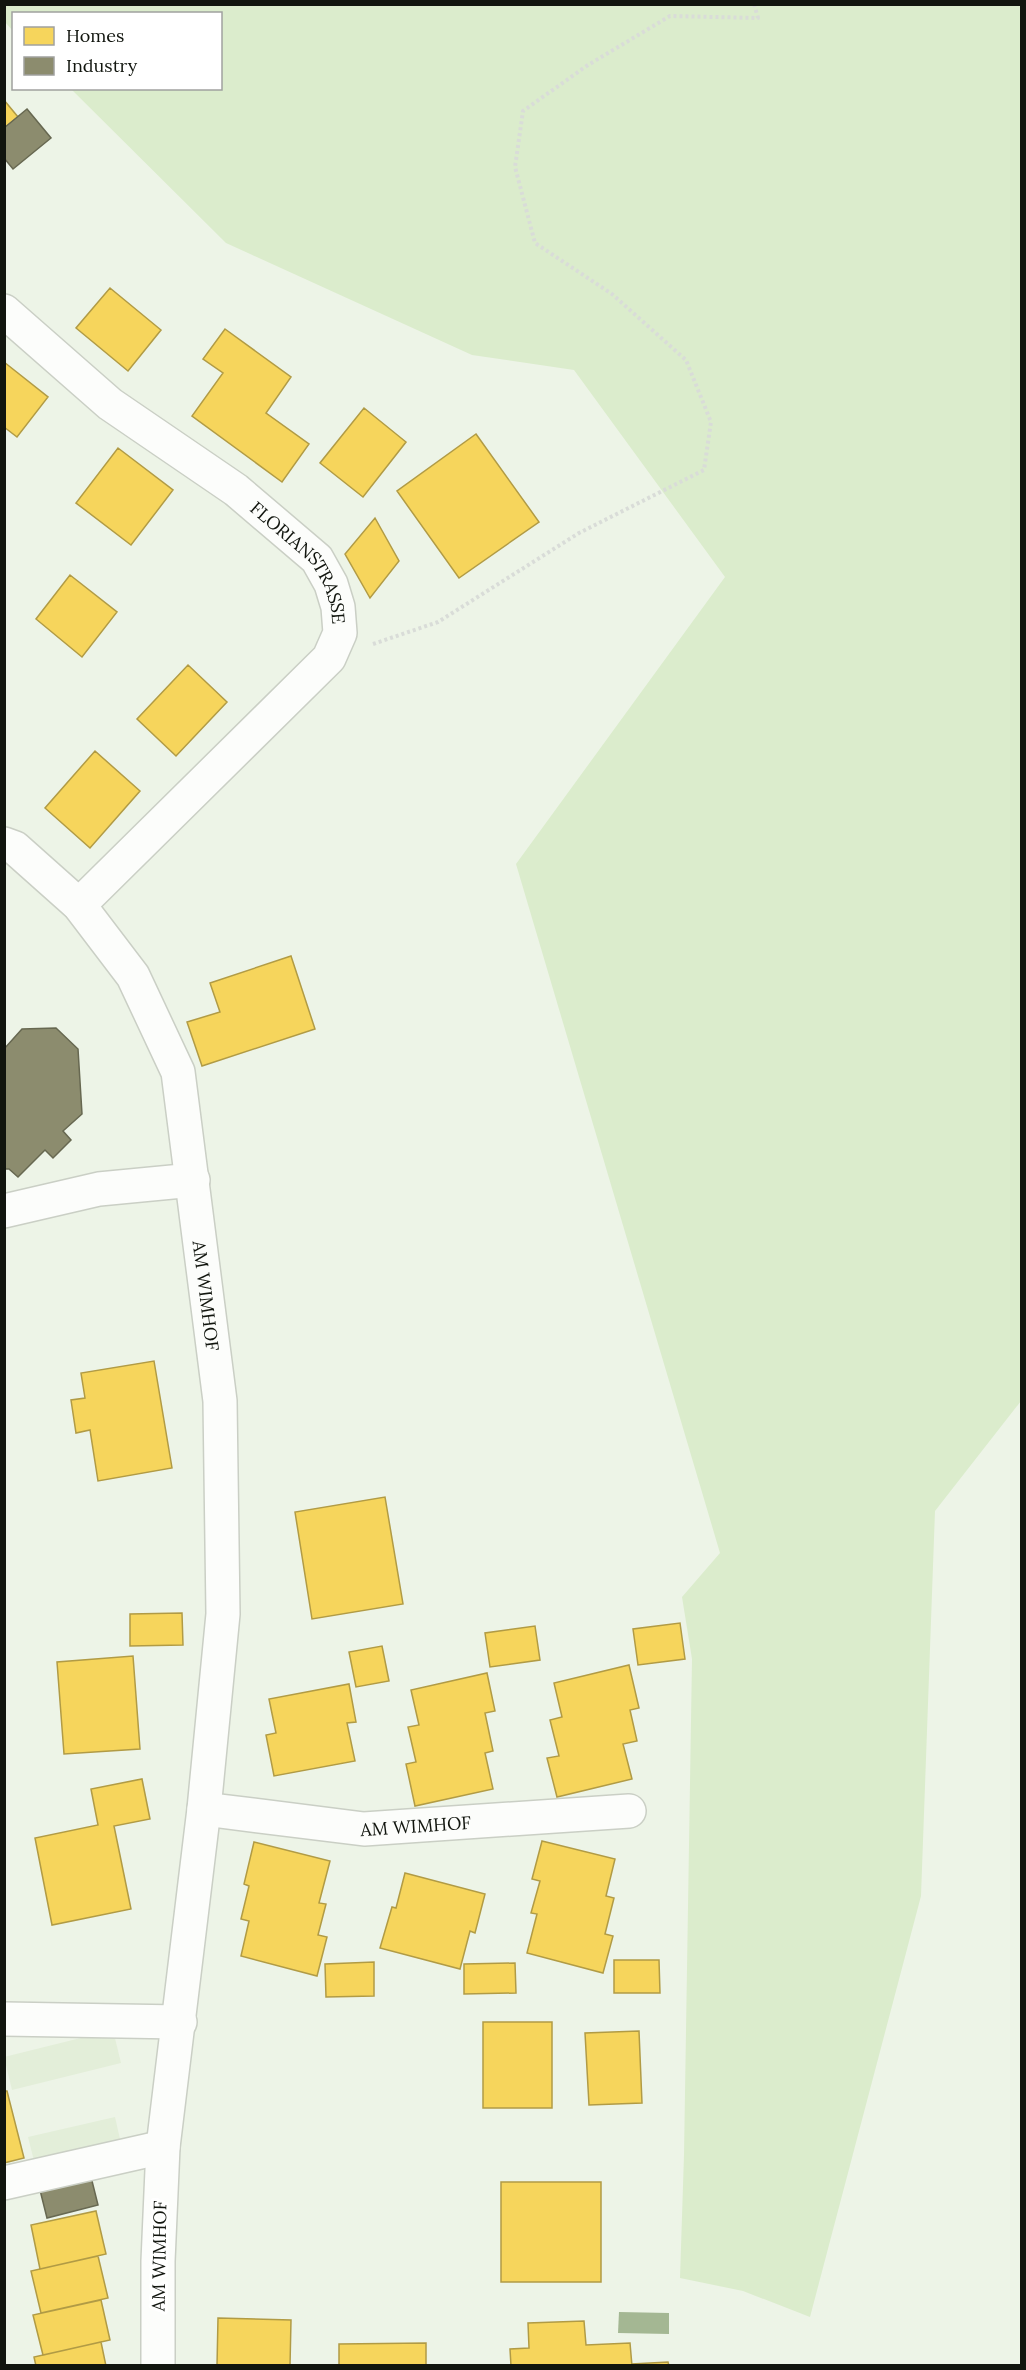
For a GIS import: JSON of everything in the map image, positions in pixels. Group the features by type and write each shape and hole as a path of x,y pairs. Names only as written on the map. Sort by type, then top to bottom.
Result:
{"street":[{"name":"FLORIANSTRASSE","path":"4,311 110,404 236,490 317,559 331,584 338,607 340,633 329,658 79,905"},
{"name":"AM WIMHOF","path":"4,844 15,849 79,905 133,976 178,1072 220,1401 224,1614 180,2022 163,2147 158,2261 158,2366"},
{"path":"4,1211 99,1189 193,1180"},
{"name":"AM WIMHOF","path":"204,1809 364,1829 629,1811"},
{"path":"4,2019 180,2022"},
{"path":"4,2183 163,2147"}],"path":[{"path":"329,658 438,622 579,533 704,470 711,422 686,360 612,294 535,243 515,166 523,111 588,65 670,16 758,18 754,4"}],"shaded area":[{"path":"4,5 1021,5 1021,1401 935,1511 921,1896 810,2317 743,2291 680,2278 692,1659 682,1597 720,1553 516,864 725,577 574,370 472,355 226,243 72,90 222,90 222,12 12,12 12,30 5,22"},
{"path":"113,2030 121,2063 12,2090 4,2057"},
{"path":"115,2117 122,2148 36,2169 28,2137"},
{"path":"619,2312 669,2313 669,2334 618,2333"}],"building: Homes":[{"path":"4,100 18,117 4,128"},
{"path":"110,288 161,330 128,371 76,328"},
{"path":"225,329 291,377 266,413 309,444 282,482 192,416 223,373 203,359"},
{"path":"4,362 48,397 17,437 4,427"},
{"path":"364,408 406,442 363,497 320,463"},
{"path":"476,434 539,522 459,578 397,491"},
{"path":"118,448 173,490 131,545 76,503"},
{"path":"375,518 399,561 370,598 345,554"},
{"path":"70,575 117,612 82,657 36,619"},
{"path":"188,665 227,702 176,756 137,719"},
{"path":"95,751 140,791 90,848 45,808"},
{"path":"291,956 315,1029 202,1066 187,1022 220,1012 210,983"},
{"path":"154,1361 172,1468 98,1481 90,1430 76,1433 71,1400 85,1398 81,1373"},
{"path":"385,1497 403,1604 312,1619 295,1512"},
{"path":"182,1613 183,1645 130,1646 130,1614"},
{"path":"680,1623 685,1659 638,1665 633,1629"},
{"path":"535,1626 540,1660 490,1667 485,1633"},
{"path":"382,1646 389,1681 356,1687 349,1652"},
{"path":"133,1656 140,1749 64,1754 57,1662"},
{"path":"629,1665 639,1708 630,1710 637,1741 623,1744 632,1779 557,1797 547,1758 559,1756 550,1720 562,1717 554,1683"},
{"path":"487,1673 495,1711 485,1713 493,1751 485,1753 493,1789 415,1806 406,1764 416,1762 408,1727 419,1725 411,1690"},
{"path":"349,1684 356,1722 347,1723 355,1761 274,1776 266,1735 276,1733 269,1699"},
{"path":"142,1779 150,1819 114,1826 131,1909 52,1925 35,1838 98,1825 91,1789"},
{"path":"542,1841 615,1859 606,1896 614,1898 605,1934 613,1936 603,1973 527,1953 537,1914 531,1913 540,1881 532,1879"},
{"path":"254,1842 330,1861 319,1903 326,1904 318,1935 327,1937 317,1976 241,1956 249,1921 241,1919 249,1886 244,1884"},
{"path":"405,1873 485,1894 475,1933 470,1931 460,1969 380,1948 392,1907 396,1908"},
{"path":"614,1960 659,1960 660,1993 614,1993"},
{"path":"374,1962 374,1996 326,1997 325,1964"},
{"path":"515,1963 516,1993 464,1994 464,1964"},
{"path":"483,2022 552,2022 552,2108 483,2108"},
{"path":"639,2031 642,2103 589,2105 585,2033"},
{"path":"4,2091 7,2091 24,2158 4,2163"},
{"path":"501,2182 601,2182 601,2282 501,2282"},
{"path":"96,2211 106,2254 40,2269 31,2225"},
{"path":"98,2256 108,2298 41,2313 31,2271"},
{"path":"101,2300 110,2340 43,2355 33,2315"},
{"path":"218,2318 291,2320 290,2366 217,2366"},
{"path":"584,2321 586,2345 630,2343 632,2366 511,2366 510,2349 529,2348 528,2323"},
{"path":"101,2342 106,2366 36,2366 34,2357"},
{"path":"426,2343 426,2366 339,2366 339,2344"},
{"path":"668,2362 669,2366 632,2366 632,2364"}],"building: Industry":[{"path":"27,109 51,138 13,169 4,158 4,128"},
{"path":"56,1028 78,1049 82,1114 63,1131 71,1140 53,1158 45,1150 18,1177 9,1169 4,1169 4,1049 22,1029"},
{"path":"90,2173 98,2205 47,2218 39,2186"}]}
